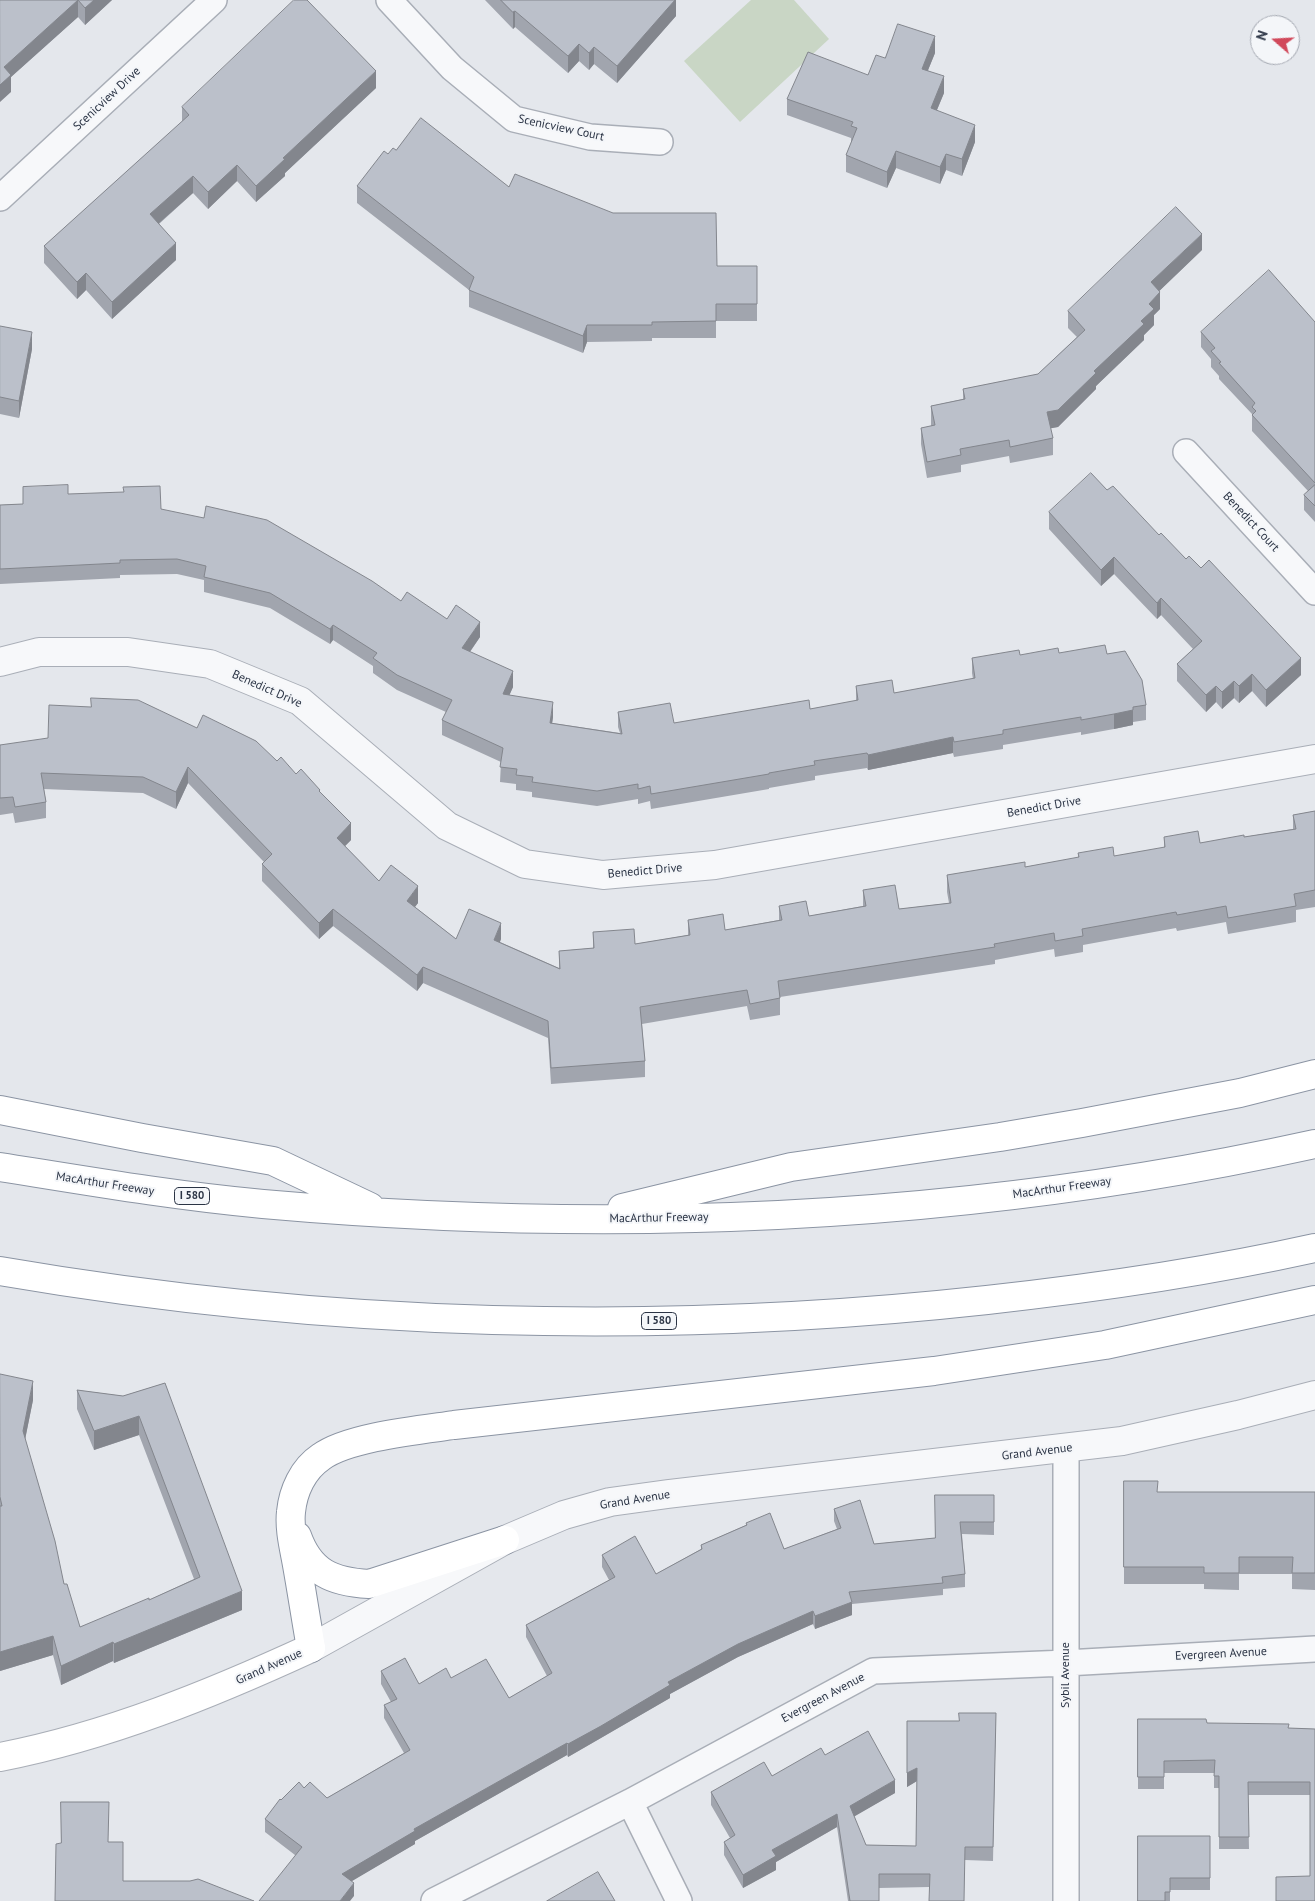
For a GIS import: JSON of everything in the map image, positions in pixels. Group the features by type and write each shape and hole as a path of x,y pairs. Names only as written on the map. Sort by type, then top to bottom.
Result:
{"main road":[{"path":"578,1219 791,1167 1073,1125 1240,1093 1315,1074"},
{"path":"0,1110 273,1161 385,1214"},
{"name":"MacArthur Freeway","path":"0,1167 156,1192 260,1204 385,1214 578,1219 710,1218 923,1205 1051,1191 1146,1176 1315,1144"},
{"name":"I 580","path":"0,1271 143,1292 358,1313 489,1320 582,1322 700,1321 935,1306 1061,1292 1183,1273 1315,1248"},
{"path":"311,1648 292,1537 291,1513 295,1491 306,1472 321,1456 342,1447 369,1440 454,1425 934,1371 1008,1360 1123,1341 1315,1300"},
{"path":"291,1513 298,1539 310,1561 327,1576 348,1583 369,1584 505,1540"},
{"name":"Grand Avenue","path":"0,1757 92,1735 150,1716 203,1696 311,1648"}],"street":[{"name":"Scenicview Drive","path":"0,198 214,0"},
{"name":"Scenicview Court","path":"389,0 452,68 514,119 590,137 660,142"},
{"name":"Benedict Court","path":"1186,452 1315,592"},
{"name":"Benedict Drive","path":"0,662 39,652 128,652 210,664 300,701 447,826 525,864 603,875 716,865 1315,759"},
{"name":"Grand Avenue","path":"311,1648 505,1540 564,1515 610,1502 1122,1441 1177,1430 1315,1395"},
{"name":"Sybil Avenue","path":"1066,1449 1066,1901"},
{"name":"Evergreen Avenue","path":"434,1901 630,1802 873,1671 1315,1649"},
{"path":"630,1802 679,1901"}],"green space":[{"path":"751,0 794,0 829,39 740,122 684,61"}],"building":[{"path":"0,0 78,0 4,67 11,75 0,85"},
{"path":"78,0 94,0 85,8"},
{"path":"294,0 307,0 376,71 283,158 285,159 256,186 237,165 208,192 193,176 150,214 176,243 112,302 86,273 77,282 44,246 189,115 182,107"},
{"path":"501,0 675,0 617,66 594,47 589,53 579,44 568,56 515,11 513,12"},
{"path":"898,24 935,36 922,69 944,76 931,108 975,125 962,159 946,154 940,167 896,151 887,172 846,155 857,128 851,126 853,122 787,99 808,52 868,75 876,55 885,58"},
{"path":"421,118 509,187 515,174 613,213 716,213 717,266 757,266 757,304 716,304 716,321 652,322 652,325 587,325 583,336 469,290 474,277 357,186 384,151 388,154 393,148 396,150"},
{"path":"1176,207 1202,234 1151,282 1160,292 1149,304 1154,309 1141,321 1144,324 1094,371 1096,373 1058,410 1047,412 1053,438 1010,447 1009,440 960,449 961,455 927,462 921,428 935,425 931,406 965,399 963,389 1038,374 1085,330 1068,311"},
{"path":"1269,270 1315,322 1315,483 1252,415 1256,411 1252,407 1255,403 1219,363 1221,362 1211,351 1215,348 1201,332"},
{"path":"0,326 32,332 19,401 0,397"},
{"path":"1091,473 1107,490 1113,486 1159,535 1161,533 1186,559 1189,556 1201,568 1209,560 1301,658 1266,690 1252,674 1239,686 1234,681 1222,692 1216,686 1206,695 1177,664 1202,641 1161,598 1157,603 1114,557 1101,570 1049,512"},
{"path":"68,485 68,494 124,492 123,487 160,486 161,509 204,518 206,506 267,520 372,581 401,601 407,592 447,619 456,605 480,622 462,648 513,671 503,694 553,702 550,723 622,734 618,712 670,703 674,723 809,700 810,709 858,700 856,686 892,680 894,693 975,678 972,658 1019,650 1020,655 1058,648 1059,653 1105,645 1107,654 1125,651 1142,680 1146,705 1133,707 1133,710 1081,720 1081,717 1003,730 1003,734 954,742 953,737 868,755 867,753 814,761 815,765 651,794 650,786 638,789 638,784 597,791 532,782 533,777 516,775 517,769 500,767 503,748 442,720 452,700 397,675 373,658 377,653 333,625 330,629 270,593 204,577 206,566 177,559 120,560 120,563 0,569 0,505 23,504 23,487"},
{"path":"1315,485 1315,506 1304,495"},
{"path":"91,698 138,700 197,728 203,715 256,741 277,761 281,757 296,774 301,769 319,791 351,823 337,838 379,881 391,865 418,886 407,901 456,939 469,909 501,923 494,940 560,969 559,951 594,948 593,932 634,929 635,944 690,935 688,920 723,914 725,930 782,920 779,906 806,901 809,916 866,906 863,890 895,885 899,909 951,903 947,875 1025,862 1025,867 1079,857 1078,853 1113,847 1114,856 1165,847 1164,837 1198,831 1200,843 1244,835 1244,837 1296,829 1293,815 1315,811 1315,890 1294,894 1296,906 1228,918 1226,906 1177,915 1176,912 1082,929 1083,936 1055,941 1054,933 994,944 995,947 778,981 780,998 750,1004 747,990 640,1007 645,1061 551,1068 548,1021 423,967 417,975 333,909 319,923 262,864 272,854 188,767 176,792 143,777 41,773 46,802 15,807 13,797 0,798 0,745 48,738 49,705 91,707"},
{"path":"0,1374 33,1381 23,1431 55,1541 64,1584 67,1584 80,1627 149,1598 149,1600 200,1577 139,1416 94,1431 77,1390 123,1396 165,1383 242,1591 114,1644 113,1642 61,1666 53,1636 0,1652 0,1506 2,1506 0,1497"},
{"path":"1124,1481 1158,1481 1157,1492 1315,1492 1315,1573 1292,1573 1293,1557 1239,1557 1239,1573 1204,1573 1204,1567 1124,1567"},
{"path":"935,1495 994,1495 994,1522 960,1522 965,1574 942,1577 943,1583 849,1592 852,1602 815,1616 813,1611 738,1644 668,1682 670,1685 601,1726 567,1743 414,1829 415,1831 342,1874 354,1883 340,1901 259,1901 302,1847 265,1819 280,1799 299,1782 304,1788 310,1782 327,1798 410,1750 384,1705 397,1699 381,1671 405,1658 419,1684 446,1668 451,1678 486,1659 509,1698 552,1673 526,1625 615,1577 602,1555 635,1536 656,1574 702,1549 701,1545 770,1513 784,1549 841,1528 834,1509 860,1500 874,1544 935,1538"},
{"path":"959,1713 996,1713 993,1847 965,1847 964,1901 929,1901 930,1874 879,1874 879,1901 850,1901 837,1814 772,1850 776,1856 743,1875 724,1842 735,1835 711,1792 764,1762 772,1776 821,1748 825,1755 868,1731 895,1780 850,1806 866,1845 916,1846 917,1768 907,1773 907,1721 959,1721"},
{"path":"1138,1719 1206,1719 1207,1723 1289,1724 1288,1728 1315,1729 1315,1901 1276,1901 1276,1877 1310,1876 1310,1782 1248,1782 1249,1837 1219,1837 1219,1776 1214,1776 1215,1760 1164,1761 1164,1777 1138,1777"},
{"path":"61,1802 109,1802 108,1842 123,1842 123,1881 190,1881 198,1879 254,1901 55,1901 56,1844 61,1843"},
{"path":"1138,1836 1210,1836 1210,1878 1170,1878 1170,1892 1165,1892 1165,1901 1138,1901"},
{"path":"598,1872 615,1901 547,1901"}]}
